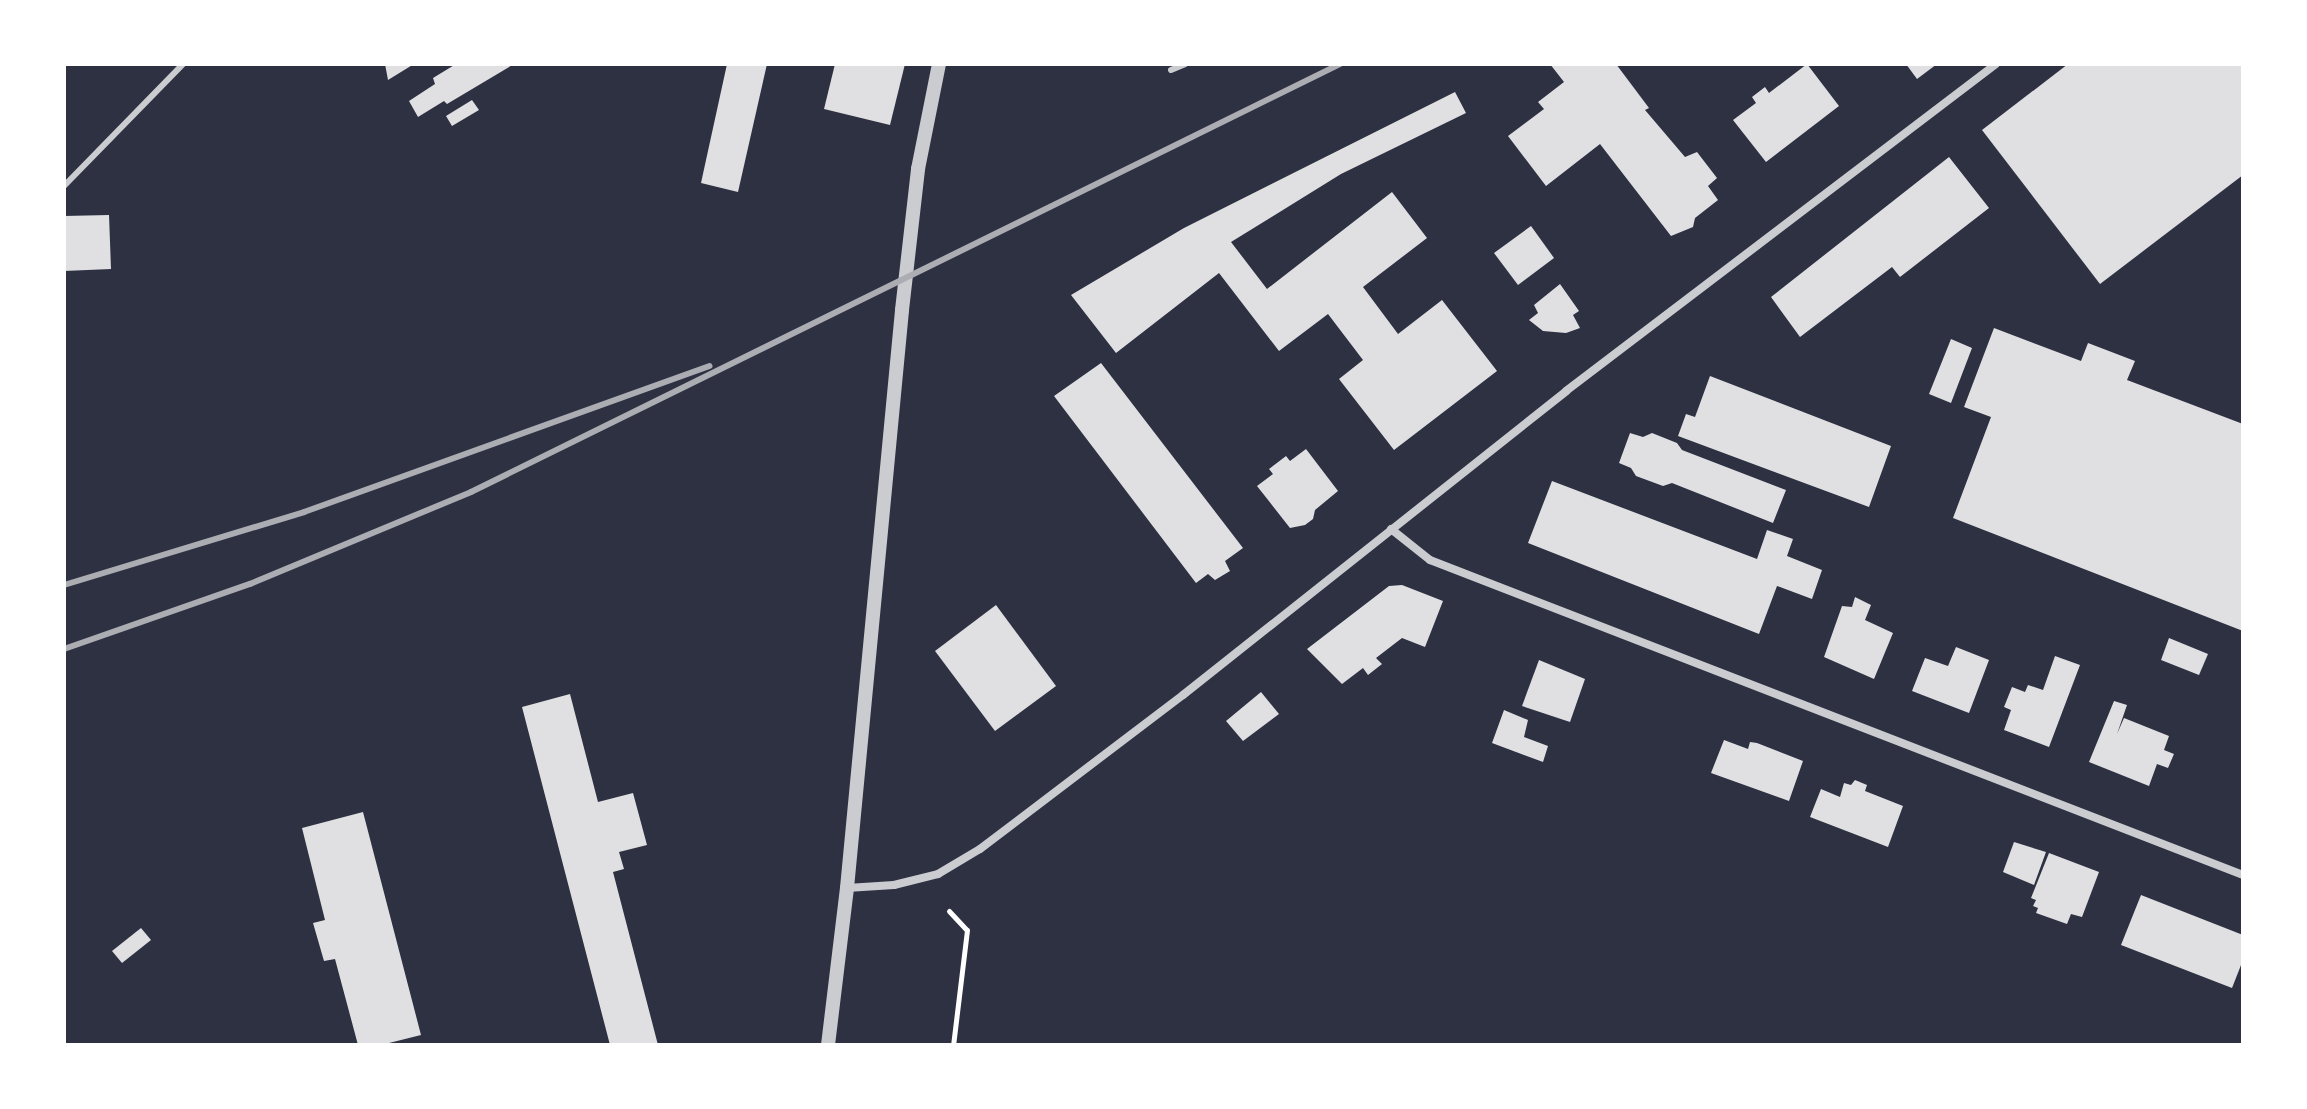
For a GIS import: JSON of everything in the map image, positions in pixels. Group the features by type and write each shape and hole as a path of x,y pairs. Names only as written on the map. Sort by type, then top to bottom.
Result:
{"street":[{"path":"828,1045 847,888 902,310 918,169 939,64"},
{"path":"847,888 894,885 938,874 980,849 1996,64"},
{"path":"1391,529 1430,560 2243,875"}],"lane":[{"path":"64,186 183,64"},
{"path":"1171,70 1185,64"}],"path":[{"path":"949,911 967,930 953,1045"}],"building":[{"path":"385,64 414,64 388,80"},
{"path":"456,64 514,64 447,104 444,101 418,117 409,101 435,84 433,78"},
{"path":"727,64 767,64 738,192 701,183"},
{"path":"835,64 905,64 890,125 824,109"},
{"path":"1550,64 1616,64 1649,108 1645,110 1685,157 1697,152 1717,178 1708,186 1718,200 1695,218 1693,227 1671,236 1600,144 1546,186 1508,136 1544,109 1538,102 1564,82"},
{"path":"1807,64 1839,106 1766,162 1733,120 1756,103 1752,97 1765,87 1769,93"},
{"path":"1906,64 1937,64 1917,79"},
{"path":"2068,64 2243,64 2243,175 2100,284 1982,130"},
{"path":"1455,92 1466,113 1341,174 1231,242 1267,289 1392,192 1427,238 1363,287 1398,334 1442,300 1497,371 1394,450 1339,379 1363,360 1328,314 1279,351 1219,273 1116,353 1071,295 1184,228"},
{"path":"472,100 479,110 452,126 446,116"},
{"path":"1949,157 1989,208 1900,277 1892,267 1800,337 1771,297"},
{"path":"109,215 111,269 64,271 64,216"},
{"path":"1531,226 1554,258 1518,285 1494,253"},
{"path":"1560,284 1579,311 1573,315 1580,328 1566,333 1543,331 1529,320 1538,313 1534,305"},
{"path":"1994,328 2081,361 2088,343 2135,361 2127,380 2243,424 2243,631 1953,518 1991,417 1964,407"},
{"path":"1951,339 1972,348 1951,403 1929,394"},
{"path":"1101,363 1243,548 1225,561 1230,571 1215,580 1208,574 1196,583 1054,396"},
{"path":"1710,376 1891,446 1869,507 1678,436 1686,414 1695,417"},
{"path":"1630,433 1643,437 1652,433 1677,443 1682,450 1786,490 1773,523 1672,483 1663,486 1636,476 1631,468 1619,463"},
{"path":"1306,449 1338,491 1315,510 1313,519 1305,525 1290,528 1257,486 1273,474 1269,469 1286,456 1290,461"},
{"path":"1552,481 1757,559 1767,530 1793,539 1787,556 1822,570 1812,599 1777,586 1759,634 1528,543"},
{"path":"1402,585 1443,601 1425,647 1402,638 1376,658 1382,664 1368,675 1363,668 1342,684 1307,649 1389,586"},
{"path":"1855,597 1871,605 1865,620 1893,633 1874,679 1824,657 1842,606 1852,607"},
{"path":"996,605 1056,686 995,731 935,651"},
{"path":"2169,638 2208,654 2199,675 2161,660"},
{"path":"1956,647 1989,660 1969,713 1912,691 1925,658 1948,666"},
{"path":"2055,656 2080,665 2049,747 2004,730 2011,710 2004,707 2012,687 2025,692 2028,685 2043,690"},
{"path":"1539,660 1585,679 1570,722 1522,706"},
{"path":"1261,692 1279,714 1243,741 1226,721"},
{"path":"570,694 598,802 633,793 647,845 619,852 624,869 613,872 658,1045 610,1045 522,707"},
{"path":"2114,701 2127,705 2117,734 2124,718 2169,736 2164,750 2174,754 2168,768 2157,764 2149,786 2089,762"},
{"path":"1504,710 1528,720 1524,737 1548,746 1543,762 1492,743"},
{"path":"1724,740 1748,749 1750,742 1757,743 1803,761 1789,801 1711,773"},
{"path":"1855,780 1867,785 1865,791 1903,806 1888,847 1810,817 1821,789 1840,797 1844,783 1851,785"},
{"path":"363,812 421,1035 381,1045 358,1045 335,959 324,961 313,923 325,920 302,828"},
{"path":"2014,842 2046,852 2034,885 2003,872"},
{"path":"2049,853 2099,872 2082,917 2071,914 2067,924 2036,913 2038,908 2033,906 2036,900 2031,898"},
{"path":"2141,895 2243,935 2243,960 2232,988 2121,945"},
{"path":"141,928 151,940 122,963 112,951"}],"railway":[{"path":"64,649 250,584 471,492 1340,64"},
{"path":"64,585 304,512 710,366"}]}
